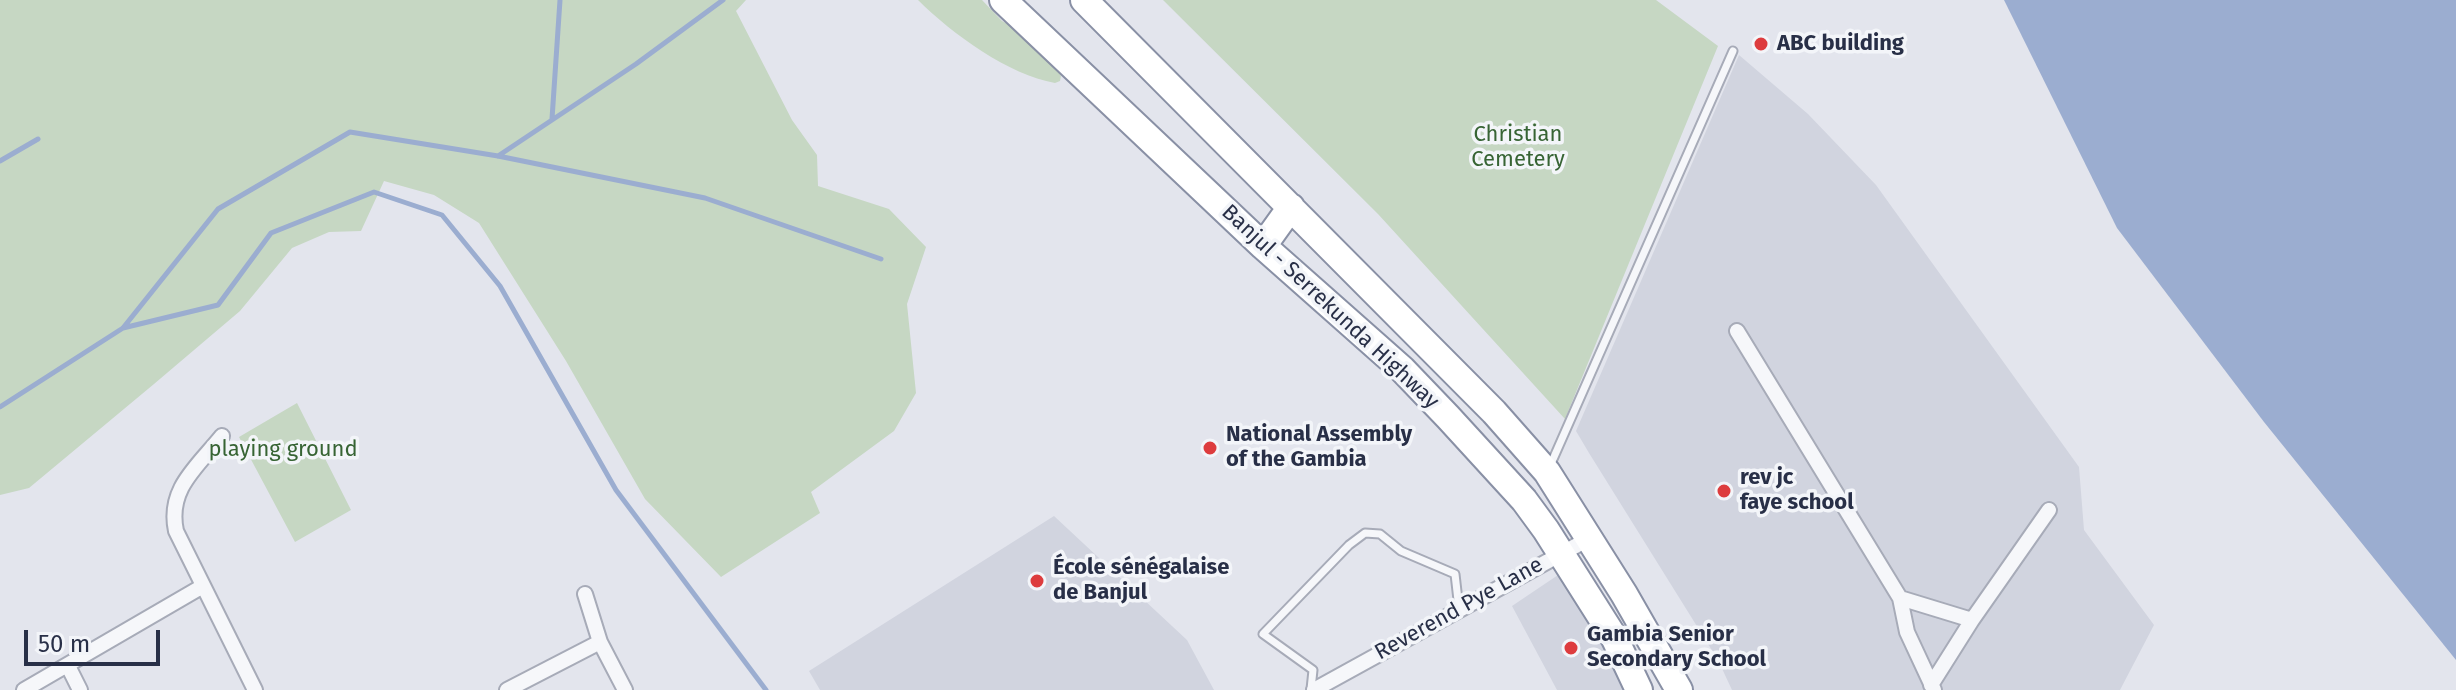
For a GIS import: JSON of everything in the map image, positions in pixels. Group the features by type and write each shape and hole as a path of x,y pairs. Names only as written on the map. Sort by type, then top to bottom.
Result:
{"highway":[{"name":"Banjul - Serrekunda Highway","path":"1003,0 1263,246 1402,369 1524,500 1562,553 1615,639 1639,690"},
{"name":"Banjul - Serrekunda Highway","path":"1084,0 1494,412 1547,472 1590,538 1679,690"},
{"path":"1263,246 1291,207"}],"street":[{"path":"1737,331 1900,598 1907,632 1933,687"},
{"path":"222,436 177,491 171,511 176,531 255,690"},
{"path":"1933,687 1972,620 2049,510"},
{"name":"Reverend Pye Lane","path":"1312,690 1590,538"},
{"path":"24,690 203,586"},
{"path":"585,594 600,642 625,690"},
{"path":"1900,598 1972,620"},
{"path":"507,690 600,642"},
{"path":"68,666 80,690"}],"lane":[{"path":"1547,472 1733,51"},
{"path":"1312,690 1313,670 1263,634 1349,545 1365,533 1380,534 1401,551 1455,574 1459,609"}],"shaded area":[{"path":"1739,55 1808,114 1876,185 2079,467 2084,530 2154,625 2120,690 1732,690 1718,660 1589,453 1576,431"},
{"name":"École sénégalaise de Banjul","path":"1054,516 1187,640 1214,690 820,690 809,671"},
{"name":"Gambia Senior Secondary School","path":"1564,571 1631,690 1557,690 1512,606"}],"green space":[{"path":"0,0 746,0 736,11 792,120 817,155 818,186 889,209 926,247 907,304 916,393 894,431 811,492 820,513 721,577 645,499 566,361 479,223 434,195 384,181 361,231 329,232 292,248 240,311 154,384 29,488 0,495"},
{"path":"918,0 982,0 1002,21 1037,40 1061,76 1060,81 1055,83 1037,79 1000,62 964,39"},
{"name":"Christian Cemetery","path":"1163,0 1656,0 1718,46 1565,419 1378,214"},
{"name":"playing ground","path":"297,403 351,510 295,542 239,437"}],"water":[{"path":"2004,0 2456,0 2456,660 2264,422 2117,228"}],"waterway":[{"path":"552,119 560,0"},
{"path":"498,156 636,64 723,0"},
{"path":"0,407 123,328 218,209 350,132 498,156 705,198 881,259"},
{"path":"0,161 38,139"},
{"path":"123,328 218,305 271,233 374,192 442,215 500,286 616,490 766,690"}],"place":[{"name":"ABC building","path":"1761,44"},
{"name":"National Assembly of the Gambia","path":"1210,448"},
{"name":"rev jc faye school","path":"1724,491"},
{"name":"École sénégalaise de Banjul","path":"1037,581"},
{"name":"Gambia Senior Secondary School","path":"1571,648"}]}
